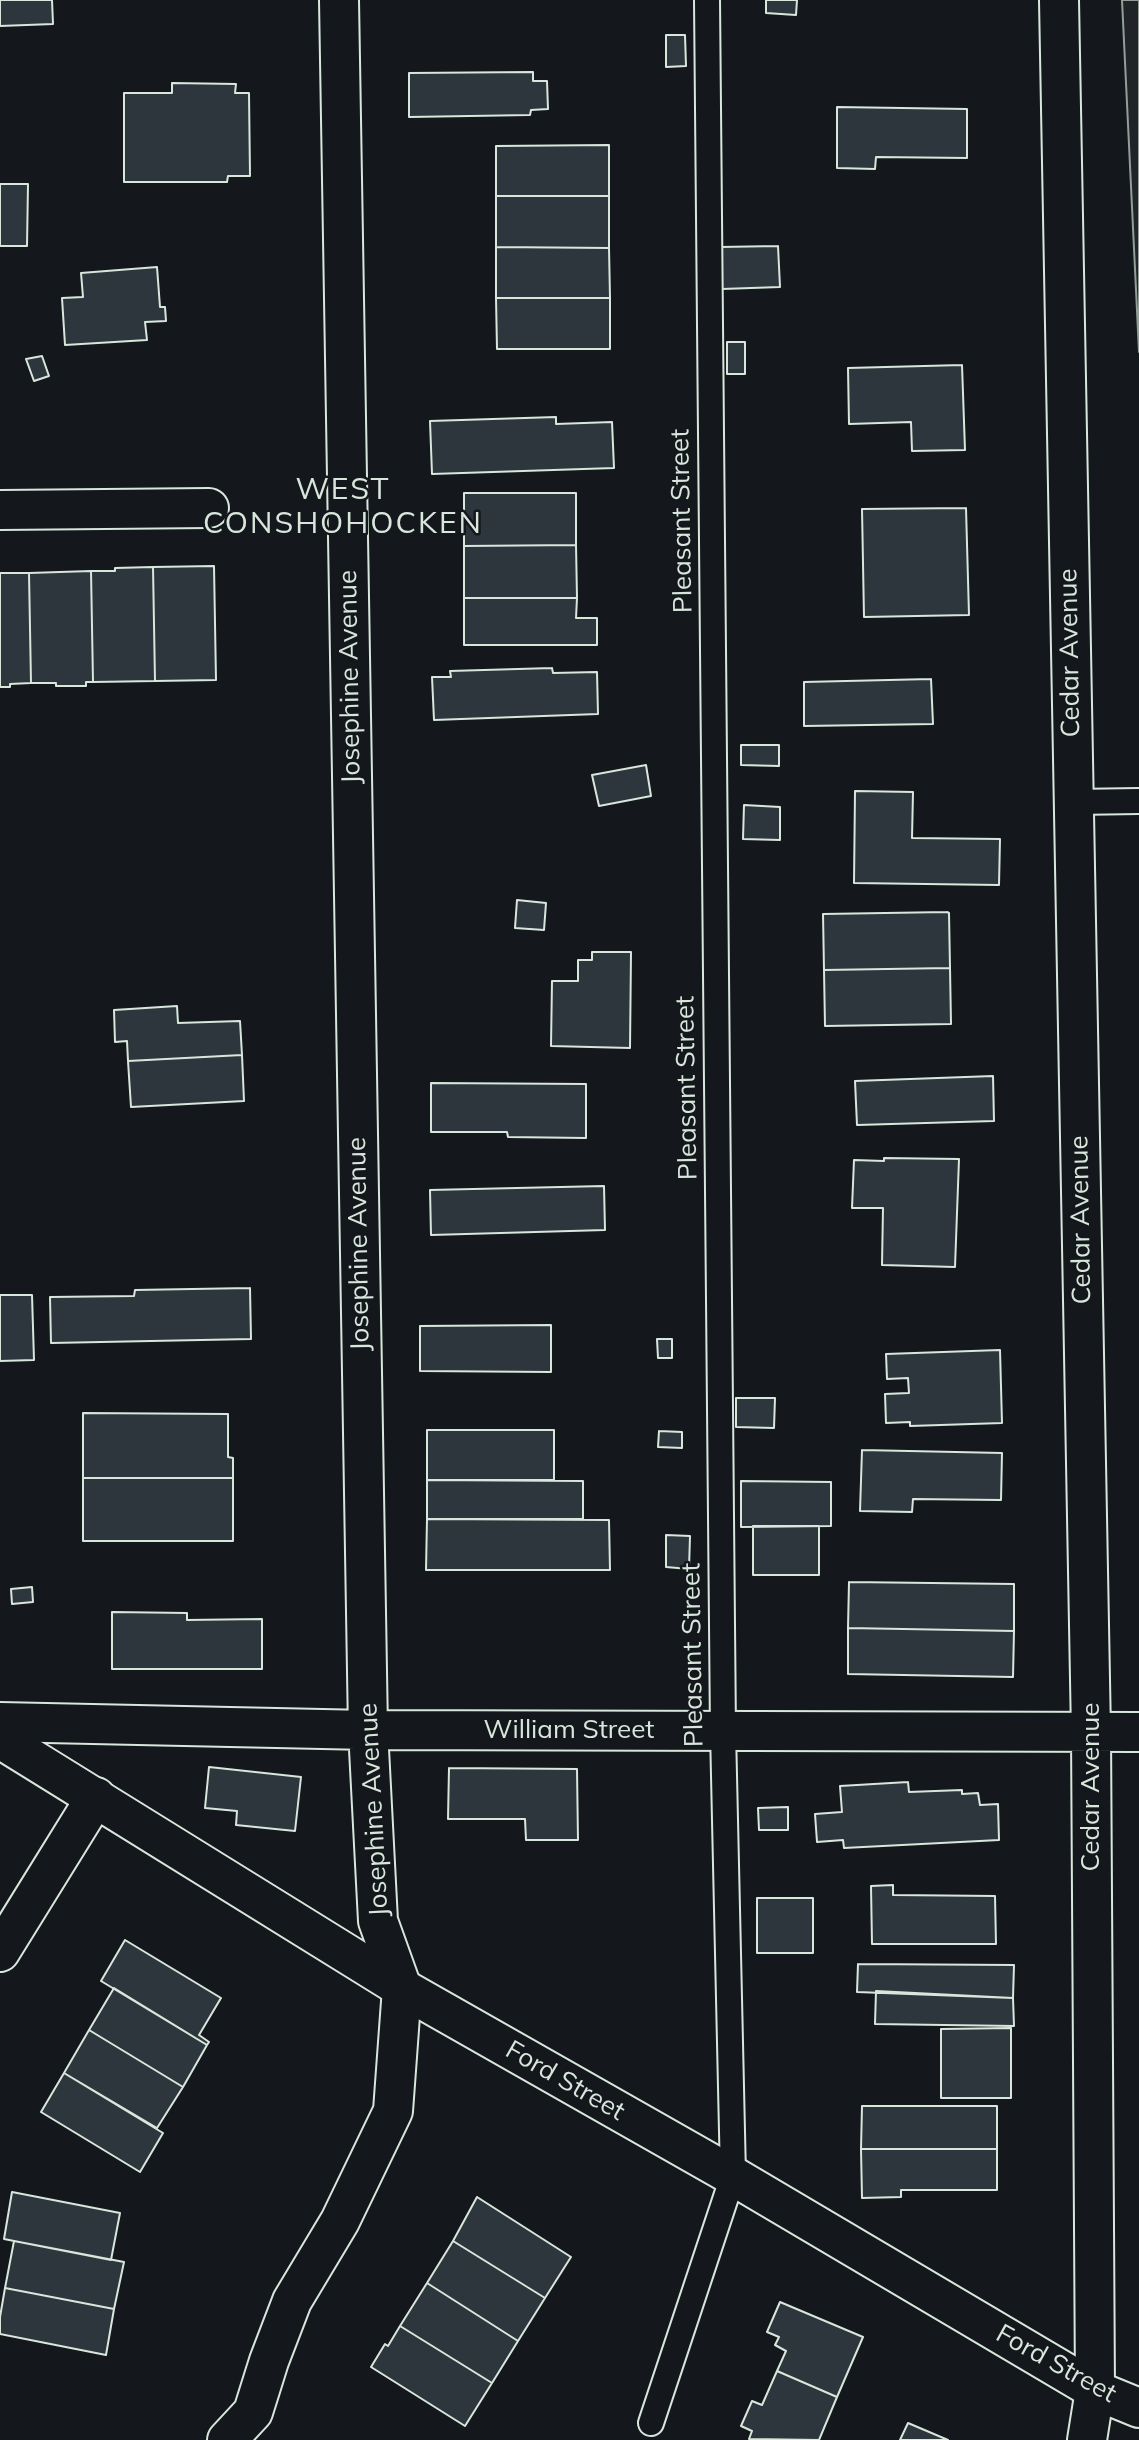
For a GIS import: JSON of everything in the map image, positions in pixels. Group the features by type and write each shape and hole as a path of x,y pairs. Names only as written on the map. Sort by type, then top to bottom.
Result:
{"street":[{"name":"Josephine Avenue","path":"227,2440 253,2412 292,2301 340,2221 393,2111 402,1987 378,1921 368,1730 338,0"},
{"name":"Cedar Avenue","path":"1059,0 1091,1732 1095,2390 1087,2440"},
{"path":"0,510 209,508"},
{"name":"William Street","path":"0,1722 368,1730 1139,1732"},
{"name":"Ford Street","path":"0,1739 402,1987 733,2176 1095,2390 1139,2407"},
{"path":"0,1952 96,1797"}],"lane":[{"name":"Pleasant Street","path":"651,2423 733,2176 723,1731 706,0"},
{"path":"1073,802 1139,801"}],"shaded area":[{"path":"1122,0 1139,0 1139,352"}],"building":[{"path":"0,0 52,0 53,24 0,26"},
{"path":"766,0 797,0 796,15 766,13"},
{"path":"666,35 685,35 686,66 666,67"},
{"path":"533,72 533,81 547,81 548,109 531,110 530,115 409,117 409,73"},
{"path":"172,83 236,84 235,93 249,93 250,176 228,176 227,182 124,182 124,93 172,93"},
{"path":"837,107 967,109 967,158 876,157 875,169 837,168"},
{"path":"609,145 609,196 496,196 496,146"},
{"path":"0,184 28,184 27,246 0,246"},
{"path":"496,196 609,196 609,248 496,247"},
{"path":"778,246 780,287 722,289 720,247"},
{"path":"496,247 609,248 610,298 496,298"},
{"path":"157,267 160,307 165,307 166,321 145,322 147,340 65,345 62,298 83,297 81,273"},
{"path":"496,298 610,298 610,349 497,349"},
{"path":"727,342 745,342 745,374 727,374"},
{"path":"42,356 49,376 34,381 26,359"},
{"path":"962,365 965,450 912,451 911,422 849,424 848,368"},
{"path":"556,417 556,424 612,422 614,468 432,474 430,421"},
{"path":"464,493 576,493 576,545 464,546"},
{"path":"966,508 969,615 864,617 862,509"},
{"path":"576,545 577,598 464,598 464,546"},
{"path":"214,566 216,680 155,681 153,567"},
{"path":"153,567 155,681 93,682 91,571"},
{"path":"91,571 93,682 86,682 86,686 31,683 29,573"},
{"path":"0,573 29,573 31,683 10,684 10,687 0,687"},
{"path":"464,598 577,598 576,618 597,618 597,645 464,645"},
{"path":"552,668 553,673 597,672 598,714 434,720 432,677 451,677 450,671"},
{"path":"931,679 933,724 804,726 804,682"},
{"path":"741,745 779,745 779,766 741,765"},
{"path":"646,765 651,796 599,806 592,775"},
{"path":"855,791 913,792 912,838 1000,839 999,885 854,883"},
{"path":"744,805 780,807 780,840 743,839"},
{"path":"517,900 546,903 544,930 515,928"},
{"path":"947,912 950,968 824,970 823,914"},
{"path":"592,952 631,952 630,1048 551,1046 552,981 578,981 578,960 592,960"},
{"path":"950,968 951,1024 825,1026 824,970"},
{"path":"177,1006 178,1023 240,1021 242,1055 128,1061 127,1041 115,1042 114,1010"},
{"path":"242,1055 244,1101 131,1107 128,1061"},
{"path":"993,1076 994,1121 857,1125 855,1081"},
{"path":"431,1083 586,1084 586,1138 508,1137 507,1132 431,1132"},
{"path":"884,1158 959,1159 955,1267 882,1265 883,1208 852,1208 854,1160 884,1161"},
{"path":"604,1186 605,1230 431,1235 430,1190"},
{"path":"250,1288 251,1339 51,1343 50,1297 134,1296 135,1290"},
{"path":"0,1295 32,1295 34,1360 0,1361"},
{"path":"551,1325 551,1372 420,1371 420,1326"},
{"path":"657,1339 672,1339 672,1358 658,1358"},
{"path":"1000,1350 1002,1423 910,1426 910,1422 886,1423 885,1394 909,1393 908,1378 887,1379 886,1354"},
{"path":"736,1398 775,1398 774,1428 736,1427"},
{"path":"83,1413 228,1414 228,1457 233,1458 233,1478 83,1478"},
{"path":"427,1430 554,1430 554,1480 427,1480"},
{"path":"659,1431 682,1432 682,1448 658,1447"},
{"path":"862,1450 1002,1453 1001,1500 913,1499 912,1512 860,1511"},
{"path":"83,1478 233,1478 233,1541 83,1541"},
{"path":"427,1480 583,1481 583,1519 427,1519"},
{"path":"741,1481 831,1482 831,1526 741,1527"},
{"path":"427,1519 609,1520 610,1570 426,1570"},
{"path":"753,1526 819,1526 819,1575 753,1575"},
{"path":"666,1535 690,1536 689,1569 666,1567"},
{"path":"849,1582 1014,1584 1014,1631 848,1628"},
{"path":"32,1587 33,1602 12,1604 11,1589"},
{"path":"112,1612 187,1613 187,1620 262,1619 262,1669 112,1669"},
{"path":"848,1628 1014,1631 1013,1677 848,1674"},
{"path":"209,1767 301,1777 295,1831 236,1825 237,1811 205,1808"},
{"path":"449,1768 577,1769 578,1840 526,1840 525,1819 448,1819"},
{"path":"908,1782 909,1792 962,1790 962,1794 978,1793 980,1805 998,1804 999,1840 844,1848 843,1840 817,1842 815,1814 842,1812 840,1786"},
{"path":"788,1807 788,1830 759,1830 758,1808"},
{"path":"893,1885 893,1895 995,1896 996,1944 872,1944 871,1886"},
{"path":"757,1898 813,1898 813,1953 757,1953"},
{"path":"125,1940 221,1998 199,2035 209,2042 207,2045 101,1981"},
{"path":"858,1964 1014,1965 1013,1998 857,1992"},
{"path":"114,1988 207,2045 183,2087 89,2030"},
{"path":"876,1991 1013,1998 1014,2026 875,2024"},
{"path":"1011,2028 1011,2098 941,2098 941,2029"},
{"path":"89,2030 183,2087 157,2128 64,2073"},
{"path":"64,2073 163,2133 140,2172 41,2112"},
{"path":"862,2106 997,2106 997,2149 861,2149"},
{"path":"861,2149 997,2149 997,2190 901,2190 901,2197 862,2198"},
{"path":"12,2192 120,2213 111,2260 4,2239"},
{"path":"477,2197 571,2257 545,2298 453,2241"},
{"path":"14,2241 124,2262 114,2309 5,2288"},
{"path":"453,2241 545,2298 518,2341 427,2283"},
{"path":"427,2283 518,2341 492,2383 400,2326"},
{"path":"5,2288 114,2309 106,2355 0,2334"},
{"path":"780,2302 863,2337 837,2397 777,2371 786,2351 775,2345 779,2337 767,2332"},
{"path":"400,2326 492,2383 465,2426 371,2367"},
{"path":"777,2371 837,2397 819,2440 749,2439 752,2431 741,2426 752,2401 762,2405"},
{"path":"908,2423 948,2440 900,2440"}],"district":[{"name":"WEST CONSHOHOCKEN","path":"343,507"}]}
